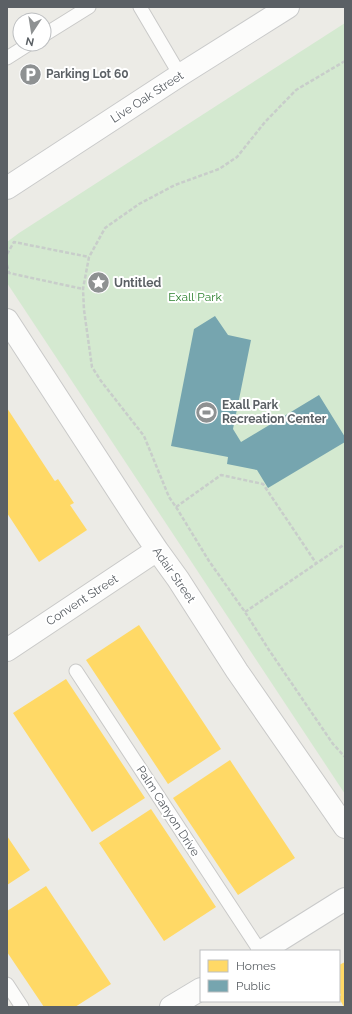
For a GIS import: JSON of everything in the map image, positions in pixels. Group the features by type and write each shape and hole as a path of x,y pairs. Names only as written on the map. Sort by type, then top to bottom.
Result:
{"street":[{"name":"Live Oak Street","path":"7,188 288,7"},
{"name":"Adair Street","path":"7,320 237,670 345,826"},
{"name":"Convent Street","path":"7,650 157,550"},
{"path":"263,950 345,900"},
{"path":"171,1007 200,990"}],"lane":[{"path":"52,30 89,7"},
{"path":"140,7 180,76"},
{"path":"7,58 16,52"},
{"name":"Palm Canyon Drive","path":"76,671 260,950"},
{"path":"7,984 22,1007"}],"path":[{"path":"345,61 296,90 265,122 237,157 219,169 175,185 140,204 105,228 89,257 83,289 84,310 92,367 100,381 144,436 169,497 209,561 333,744 345,757"},
{"path":"7,254 14,242 89,257"},
{"path":"7,265 9,272 83,289"},
{"path":"176,507 221,475 262,484 316,563"},
{"path":"244,612 345,544"}],"green space":[{"name":"Exall Park","path":"345,23 345,794 7,283 7,242"}],"building: Homes":[{"path":"7,408 54,480 55,481 58,479 74,503 70,505 87,530 39,562 7,513"},
{"path":"139,625 221,749 168,784 86,660"},
{"path":"66,679 145,798 92,832 13,713"},
{"path":"230,760 295,858 238,895 173,798"},
{"path":"151,809 216,907 164,941 99,843"},
{"path":"7,836 30,870 7,885"},
{"path":"46,886 111,984 75,1007 44,1007 7,952 7,911"},
{"path":"345,962 345,1007 340,1000 340,964"}],"building: Public":[{"name":"Exall Park Recreation Center","path":"215,316 228,335 251,340 233,429 241,442 319,395 345,437 345,442 268,488 257,470 227,464 228,457 171,446 194,329"}],"place":[{"name":"Parking Lot 60","path":"30,74"},
{"name":"Untitled","path":"98,283"},
{"name":"Exall Park Recreation Center","path":"207,412"}]}
